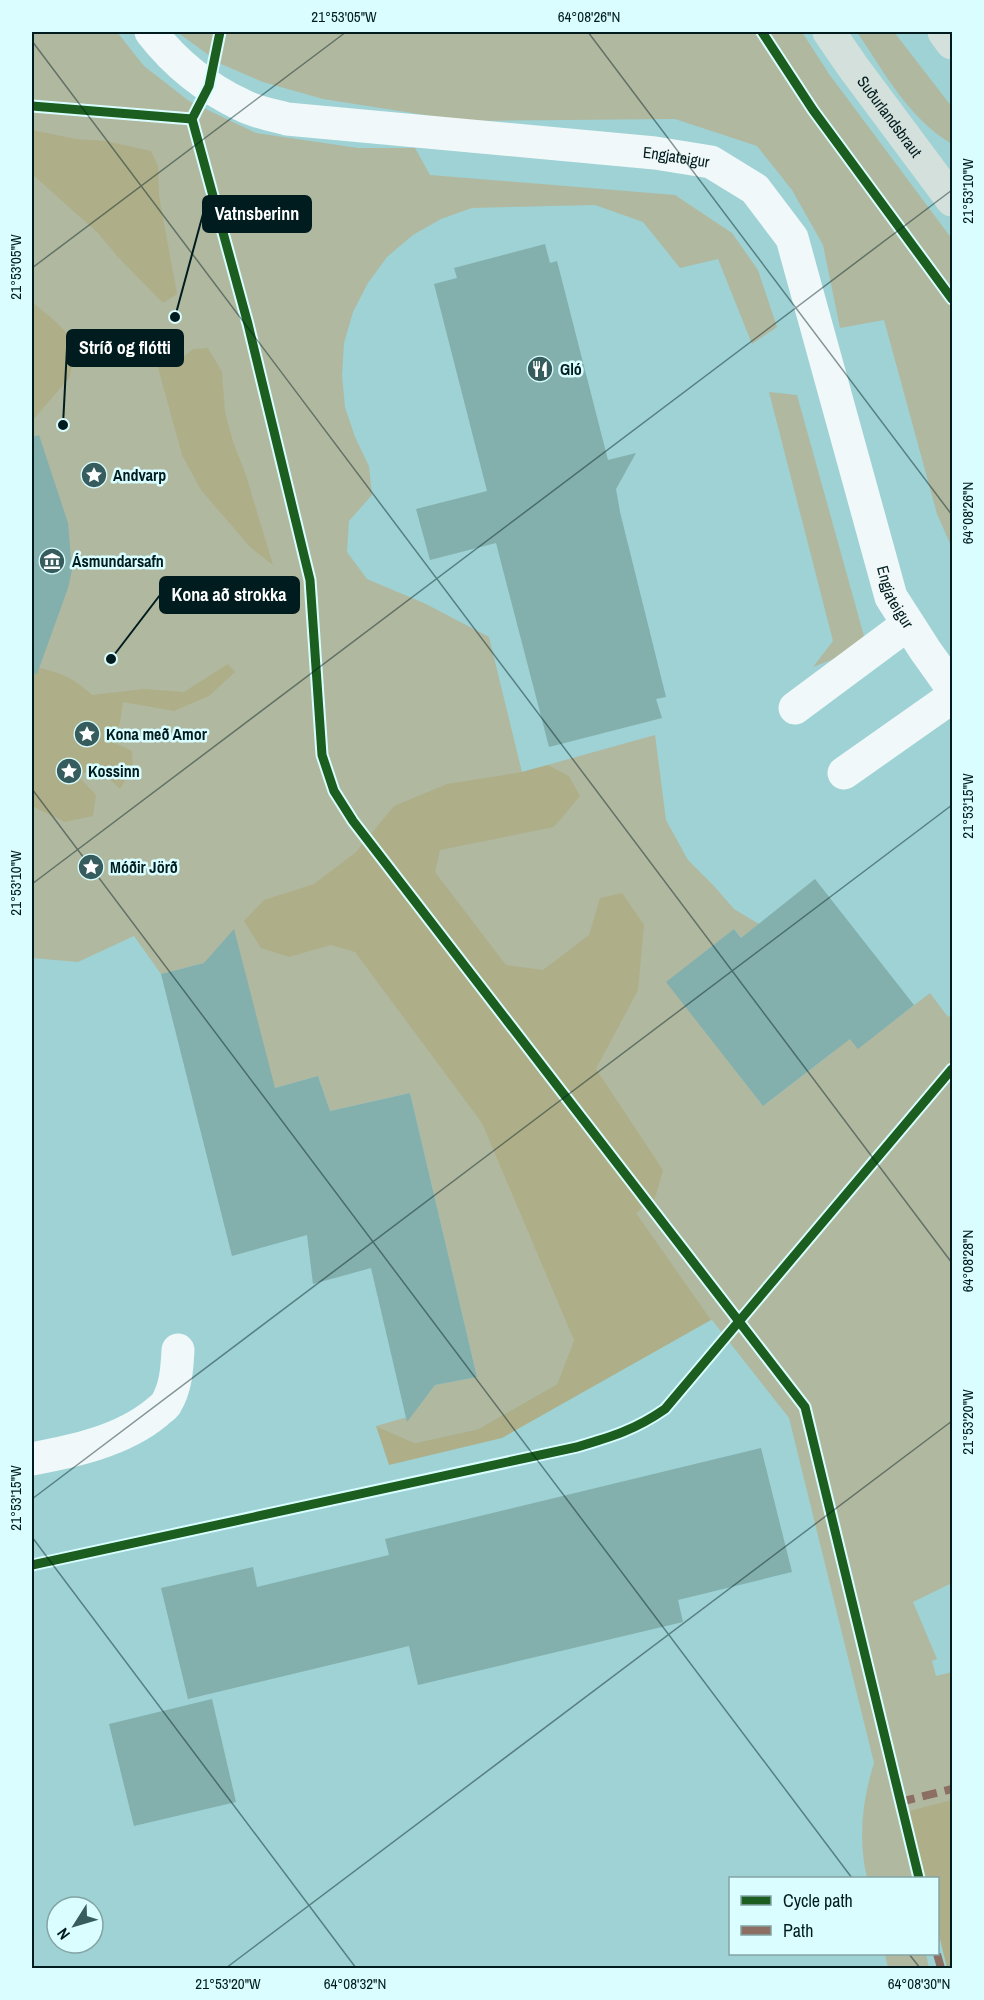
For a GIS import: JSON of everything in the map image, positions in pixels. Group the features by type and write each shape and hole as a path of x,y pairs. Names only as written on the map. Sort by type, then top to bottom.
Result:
{"main road":[{"name":"Suðurlandsbraut","path":"829,32 952,200"},
{"path":"944,32 952,43"}],"street":[{"name":"Engjateigur","path":"151,32 192,75 209,86 243,106 286,119 655,153 711,162 755,189 792,238 891,597 952,688"},
{"path":"795,708 908,624"},
{"path":"844,773 952,697"},
{"path":"32,1458 106,1440 142,1425 165,1405 177,1378 178,1350"}],"green space":[{"path":"32,32 117,32 144,66 189,101 256,133 358,148 415,148 430,175 675,195 732,233 758,270 777,327 752,344 718,259 680,268 643,222 595,205 472,208 441,219 413,235 387,257 368,283 353,312 344,343 342,375 345,407 355,437 369,466 372,495 349,521 347,552 367,579 426,604 489,637 522,772 655,735 666,820 688,860 734,909 759,924 743,940 734,929 667,982 763,1106 832,1053 848,1036 858,1048 930,993 948,1017 952,1014 952,1583 913,1602 937,1659 932,1661 936,1676 952,1672 952,1872 930,1877 867,1877 862,1834 864,1806 874,1763 789,1418 712,1320 574,1340 557,1384 478,1429 415,1443 376,1426 411,1416 435,1385 477,1377 410,1093 330,1111 318,1076 275,1088 204,963 161,974 134,936 78,962 32,958"},
{"path":"177,32 802,32 829,74 952,239 952,548 937,514 884,320 840,328 823,245 792,190 757,146 675,119 463,121 323,99 263,82 221,64"},
{"path":"857,32 894,32 952,107 952,144 923,122 898,94"},
{"path":"32,130 76,139 106,141 151,151 158,166 159,196 177,294 163,303 98,233 32,174"},
{"path":"32,302 55,321 78,345 69,378 32,421"},
{"path":"208,348 222,372 225,412 273,565 250,547 201,490 182,455 157,364 167,357 183,357 193,349"},
{"path":"769,392 797,395 864,636 844,655 813,667 833,641"},
{"path":"228,664 235,672 209,696 174,711 123,702 120,723 111,741 132,751 133,767 120,789 97,767 78,776 96,795 93,816 65,822 32,806 32,676 39,668 68,677 92,695 144,689 184,692"},
{"path":"548,765 569,776 580,796 554,827 440,850 435,872 506,965 543,970 589,935 600,898 622,893 644,925 638,990 596,1069 663,1170 655,1198 636,1213 711,1320 502,1438 389,1465 376,1426 415,1443 478,1429 557,1384 574,1340 482,1123 355,952 331,945 289,957 261,948 244,921 264,900 314,884 356,852 394,806 447,784 522,772"},
{"path":"952,1800 952,1968 947,1968 939,1935 939,1877 925,1877 909,1811"},
{"path":"885,1955 926,1955 929,1968 888,1968"}],"building":[{"path":"545,244 550,263 557,261 608,460 636,453 616,489 666,697 656,699 662,718 549,747 496,543 430,560 416,509 487,491 434,284 457,278 454,268"},
{"name":"Ásmundarsafn","path":"39,435 68,523 72,570 68,588 37,674 32,674 32,437"},
{"path":"815,879 914,1005 858,1049 850,1039 763,1106 666,982 734,929 741,938"},
{"path":"234,929 275,1088 318,1076 330,1111 410,1093 477,1377 435,1385 407,1422 371,1268 313,1284 307,1235 232,1256 161,974 204,963"},
{"path":"761,1448 792,1572 678,1600 683,1622 418,1685 409,1646 188,1699 161,1588 253,1567 257,1587 389,1555 385,1539"},
{"path":"212,1699 236,1802 134,1826 109,1724"}],"marked path":[{"path":"900,1802 952,1789"},
{"path":"937,1955 941,1968"}],"cycle path":[{"path":"220,32 209,86 192,119 248,324 310,580 322,755 334,791 353,821 805,1407 919,1877"},
{"path":"762,32 813,110 952,299"},
{"path":"32,106 192,119"},
{"path":"32,1565 577,1447 633,1428 665,1409 952,1069"}],"place":[{"name":"Vatnsberinn","path":"175,317"},
{"name":"Gló","path":"540,369"},
{"name":"Stríð og flótti","path":"63,425"},
{"name":"Andvarp","path":"94,475"},
{"name":"Ásmundarsafn","path":"52,561"},
{"name":"Kona að strokka","path":"111,659"},
{"name":"Kona með Amor","path":"87,734"},
{"name":"Kossinn","path":"69,771"},
{"name":"Móðir Jörð","path":"91,867"}]}
